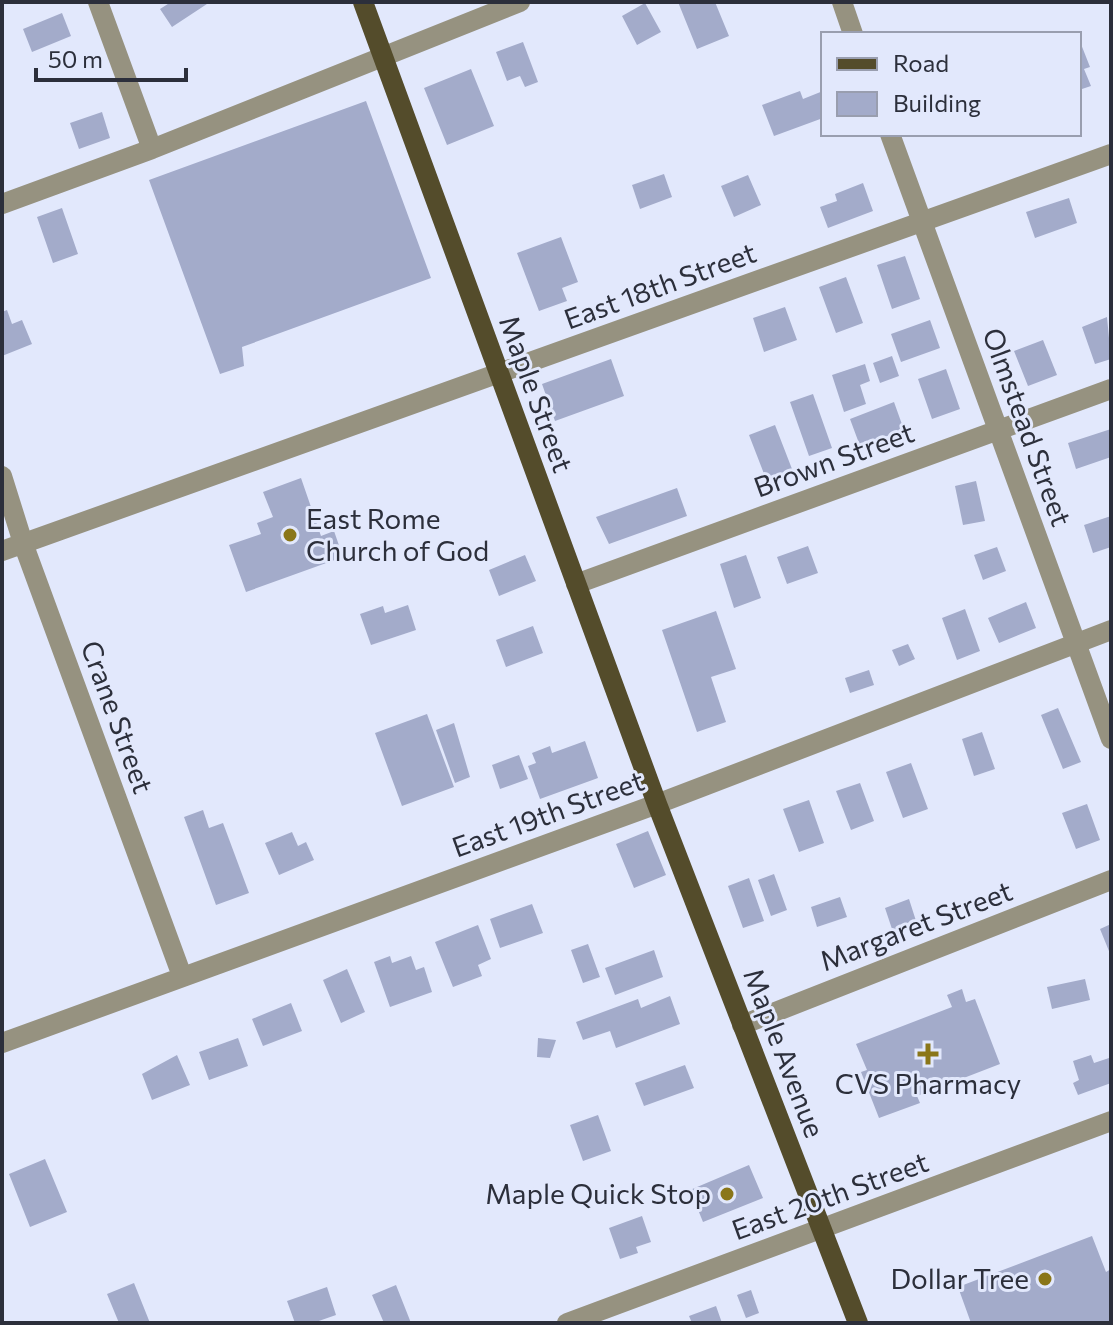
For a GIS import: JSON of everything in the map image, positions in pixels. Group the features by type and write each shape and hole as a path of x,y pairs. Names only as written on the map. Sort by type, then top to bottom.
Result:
{"main road":[{"name":"Maple Street","path":"363,2 657,804"},
{"name":"Maple Avenue","path":"657,804 858,1323"}],"street":[{"path":"98,2 152,149"},
{"path":"2,204 152,149 520,2"},
{"path":"842,2 852,32"},
{"name":"Olmstead Street","path":"891,136 1111,739"},
{"name":"East 18th Street","path":"2,551 1111,154"},
{"name":"Brown Street","path":"576,584 1111,389"},
{"name":"Crane Street","path":"2,476 23,543 182,976"},
{"name":"East 19th Street","path":"2,1043 657,804 1111,630"},
{"name":"Margaret Street","path":"742,1025 1111,880"},
{"name":"East 20th Street","path":"567,1323 1111,1121"}],"building":[{"path":"171,2 210,2 172,27 160,9"},
{"path":"678,2 715,2 729,36 697,49"},
{"path":"645,3 661,32 637,45 622,16"},
{"path":"62,13 71,36 32,52 23,29"},
{"path":"523,42 538,82 525,87 520,76 507,81 496,52"},
{"path":"1081,44 1090,67 1084,69 1091,86 1081,89"},
{"path":"471,69 494,126 447,145 424,88"},
{"path":"800,91 803,99 821,92 821,119 774,136 762,105"},
{"path":"366,101 431,278 242,347 244,366 220,374 149,180"},
{"path":"102,112 110,138 79,149 70,123"},
{"path":"664,174 672,197 640,209 632,185"},
{"path":"748,175 761,205 734,217 721,186"},
{"path":"863,183 873,211 828,228 820,207 837,201 835,194"},
{"path":"1069,198 1077,223 1035,238 1026,212"},
{"path":"62,208 78,254 53,263 37,217"},
{"path":"561,237 578,282 562,288 567,301 539,311 517,253"},
{"path":"905,256 920,299 892,309 877,265"},
{"path":"846,277 863,323 836,333 819,287"},
{"path":"785,307 797,340 764,352 753,318"},
{"path":"7,310 12,324 22,320 32,344 2,356 2,312"},
{"path":"1107,317 1111,359 1095,364 1082,327"},
{"path":"930,320 940,348 901,362 891,334"},
{"path":"1043,340 1057,375 1028,386 1014,351"},
{"path":"892,356 899,376 880,383 873,363"},
{"path":"611,359 624,396 555,421 542,384"},
{"path":"865,364 870,381 860,385 866,404 844,412 832,375"},
{"path":"946,369 960,409 932,419 918,379"},
{"path":"813,394 832,448 809,456 790,402"},
{"path":"894,402 904,430 860,446 850,419"},
{"path":"775,425 792,469 766,479 749,435"},
{"path":"1111,429 1111,457 1076,469 1068,443"},
{"name":"East Rome Church of God","path":"301,478 321,536 334,531 343,557 246,592 229,545 261,534 257,523 273,517 263,492"},
{"path":"976,481 985,521 963,525 955,486"},
{"path":"677,488 687,516 609,544 596,517"},
{"path":"1111,516 1111,547 1093,553 1084,525"},
{"path":"808,546 818,573 787,584 777,557"},
{"path":"997,547 1006,571 983,580 974,555"},
{"path":"525,555 536,581 499,596 489,570"},
{"path":"746,555 761,598 734,608 720,564"},
{"path":"1026,602 1036,628 999,643 988,618"},
{"path":"408,605 416,630 371,645 360,614 383,606 385,613"},
{"path":"965,609 980,651 957,660 942,618"},
{"path":"716,611 736,669 711,677 726,722 697,732 662,630"},
{"path":"533,626 543,653 506,667 496,640"},
{"path":"908,644 915,659 899,666 892,650"},
{"path":"869,670 874,685 850,693 845,678"},
{"path":"1058,708 1081,762 1063,769 1041,715"},
{"path":"427,714 454,787 402,806 375,733"},
{"path":"454,723 470,777 455,783 436,730"},
{"path":"982,732 995,769 974,776 962,739"},
{"path":"585,741 598,778 540,799 528,766 536,763 532,753 550,746 552,753"},
{"path":"519,755 528,779 500,789 492,765"},
{"path":"911,763 928,809 903,818 886,772"},
{"path":"860,783 874,821 851,830 836,791"},
{"path":"809,800 824,843 799,852 783,809"},
{"path":"1087,804 1100,840 1076,849 1062,813"},
{"path":"203,810 209,828 223,823 249,893 216,905 184,817"},
{"path":"648,831 666,875 634,888 616,844"},
{"path":"292,832 298,846 306,842 314,860 279,875 265,843"},
{"path":"774,874 787,910 771,916 758,880"},
{"path":"749,878 764,921 743,928 728,886"},
{"path":"840,897 847,917 817,927 811,907"},
{"path":"909,899 917,924 893,932 885,908"},
{"path":"532,904 543,933 500,948 490,919"},
{"path":"1111,924 1111,956 1100,929"},
{"path":"478,925 491,959 478,965 482,976 453,987 435,942"},
{"path":"588,944 600,977 583,983 571,950"},
{"path":"654,950 663,977 615,995 605,968"},
{"path":"390,956 392,963 411,956 416,970 424,967 432,992 390,1007 374,962"},
{"path":"347,969 365,1012 341,1023 323,980"},
{"path":"1085,979 1090,1000 1052,1009 1047,987"},
{"name":"CVS Pharmacy","path":"962,989 966,1002 975,999 1000,1064 917,1096 920,1103 879,1118 861,1072 867,1070 856,1044 952,1007 947,995"},
{"path":"670,996 680,1024 616,1048 610,1031 583,1040 576,1022 638,999 641,1008"},
{"path":"291,1003 302,1031 263,1046 252,1019"},
{"path":"238,1038 248,1066 209,1080 199,1052"},
{"path":"538,1038 556,1040 550,1058 537,1057"},
{"path":"177,1055 190,1085 152,1100 142,1074"},
{"path":"1091,1055 1094,1063 1109,1058 1111,1083 1078,1095 1073,1083 1079,1080 1073,1061"},
{"path":"685,1065 694,1088 644,1106 635,1083"},
{"path":"598,1115 611,1151 583,1161 570,1125"},
{"path":"45,1159 67,1212 30,1227 9,1174"},
{"name":"Maple Quick Stop","path":"749,1165 763,1198 703,1222 690,1190"},
{"path":"642,1216 651,1242 636,1247 638,1253 620,1259 609,1228"},
{"name":"Dollar Tree","path":"1092,1236 1106,1272 1111,1269 1111,1323 971,1323 958,1287"},
{"path":"134,1283 150,1323 119,1323 107,1294"},
{"path":"396,1285 411,1323 384,1323 372,1295"},
{"path":"327,1287 336,1315 313,1323 295,1323 287,1301"},
{"path":"751,1290 759,1313 746,1318 737,1295"},
{"path":"716,1306 722,1323 692,1323 689,1316"}],"place":[{"name":"East Rome Church of God","path":"290,535"},
{"name":"CVS Pharmacy","path":"928,1054"},
{"name":"Maple Quick Stop","path":"727,1194"},
{"name":"Dollar Tree","path":"1045,1279"}]}
